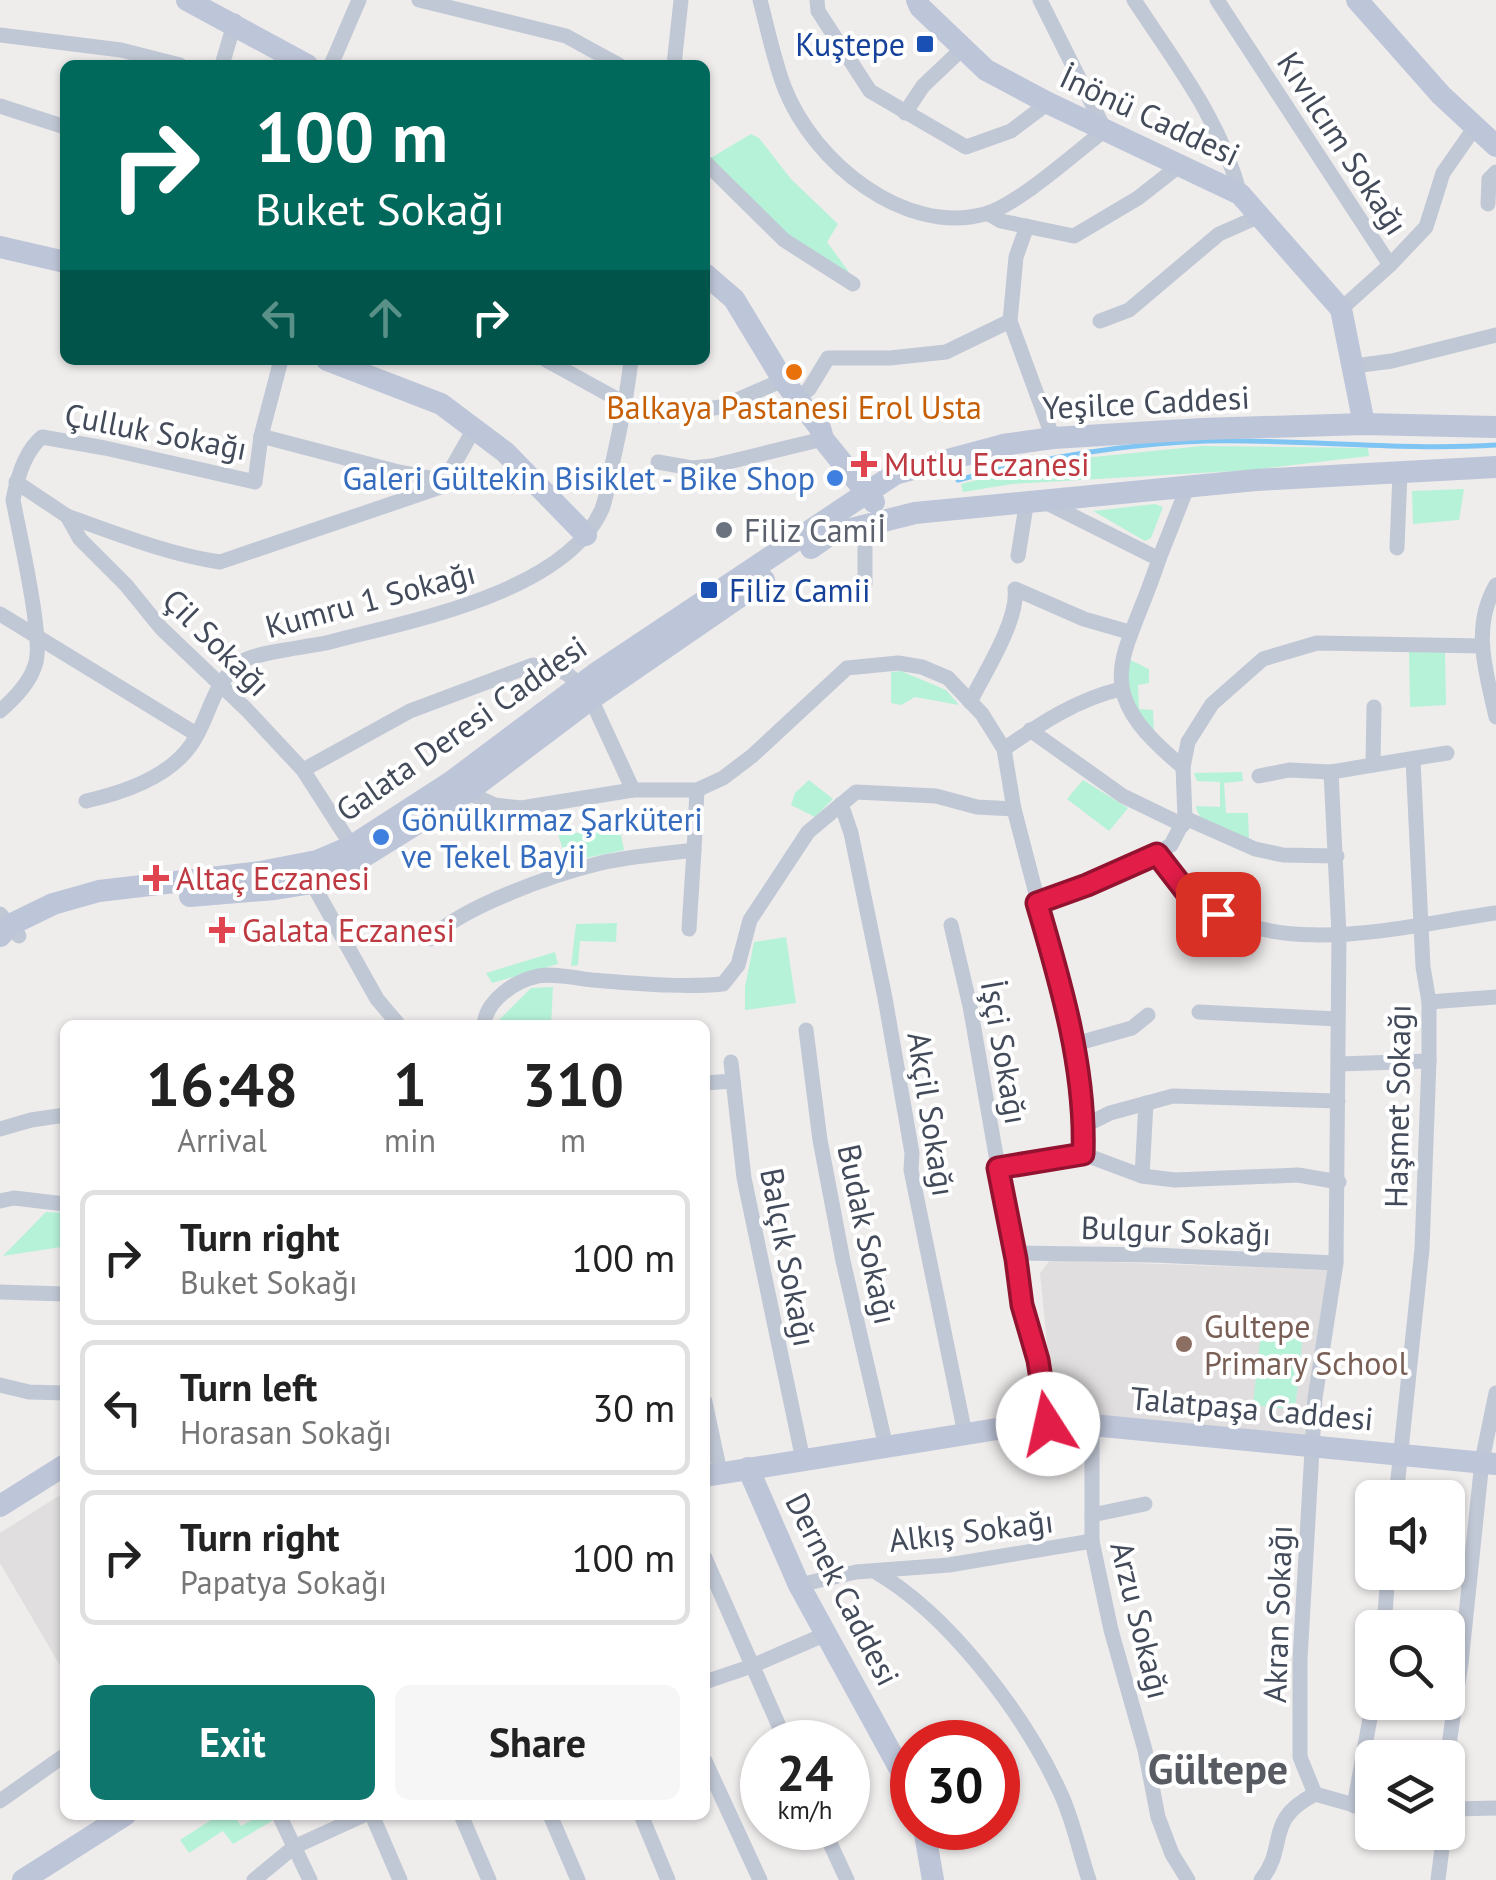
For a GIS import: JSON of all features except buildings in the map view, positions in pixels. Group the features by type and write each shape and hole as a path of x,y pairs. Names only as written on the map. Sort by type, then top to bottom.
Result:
{"main road":[{"path":"186,0 311,60"},
{"path":"205,0 299,60"},
{"path":"1358,0 1441,95 1496,146"},
{"name":"İnönü Caddesi","path":"923,2 986,70 1240,194 1341,309 1364,424"},
{"path":"0,246 60,261"},
{"path":"710,278 734,300 785,388"},
{"path":"710,293 820,428 823,439 866,494 885,508 915,512"},
{"path":"339,365 441,404 505,452 586,535"},
{"name":"Yeşilce Caddesi","path":"866,494 895,474 944,459 1053,438 1202,428 1364,424 1496,427"},
{"path":"866,523 915,512 1033,500 1256,480 1496,466"},
{"name":"Galata Deresi Caddesi","path":"7,928 104,902 275,890 312,883 459,787 585,692 866,494"},
{"name":"Galata Deresi Caddesi","path":"585,692 831,534 866,523"},
{"name":"Galata Deresi Caddesi","path":"0,952 7,928 53,904 99,891 260,872 356,852"},
{"name":"Talatpaşa Caddesi","path":"712,1474 1034,1423 1092,1425 1489,1463"},
{"path":"0,1506 60,1468"},
{"name":"Dernek Caddesi","path":"748,1468 798,1585 890,1751"},
{"path":"23,1880 117,1820"},
{"path":"927,1850 932,1880"}],"street":[{"path":"333,60 360,0"},
{"path":"419,0 566,36 610,60"},
{"path":"675,60 681,0"},
{"path":"760,0 786,92 810,134 848,173 878,195 914,213 952,219 988,214 1105,130 1040,0"},
{"path":"816,0 818,11 870,92 966,147 1012,131 1048,103"},
{"path":"1134,0 1210,114 1230,154 1240,194"},
{"name":"Kıvılcım Sokağı","path":"1217,0 1390,266"},
{"path":"223,60 235,21"},
{"path":"0,35 120,50 160,60"},
{"path":"906,113 923,86 963,48"},
{"path":"0,106 60,125"},
{"path":"1341,309 1390,266 1426,226 1443,173 1475,127"},
{"path":"988,214 1001,221 1074,236 1138,198 1180,166"},
{"path":"710,167 784,240 853,284"},
{"path":"1488,204 1489,179 1496,172"},
{"path":"1100,321 1129,310 1219,234 1260,216"},
{"path":"1027,226 1016,257 1010,321 1053,438"},
{"path":"660,415 721,407 785,388 810,389 828,358 890,358 946,352 1010,321"},
{"path":"1354,366 1392,361 1496,335"},
{"name":"Çulluk Sokağı","path":"16,482 32,445 42,437 255,482 261,436 280,365"},
{"path":"555,365 626,404"},
{"path":"586,535 602,508 626,404 630,365"},
{"path":"67,516 190,558 220,562 442,488 474,429"},
{"path":"261,436 395,472 445,481"},
{"path":"658,462 692,468 712,466 823,439"},
{"path":"1397,548 1400,472"},
{"path":"4,703 18,696 36,661 36,633 13,500 16,482"},
{"name":"Çil Sokağı","path":"16,482 67,516 80,538 161,628 303,770 356,852"},
{"path":"1183,767 1149,739 1131,714 1121,689 1120,674 1129,632 1186,488"},
{"path":"1018,556 1033,500 1159,559"},
{"path":"865,584 866,523"},
{"name":"Kumru 1 Sokağı","path":"219,683 245,659 311,647 488,599 562,557 586,535"},
{"path":"1496,585 1480,627 1496,717"},
{"path":"970,702 1000,641 1016,599 1015,589 1129,632"},
{"path":"0,614 196,734"},
{"path":"1037,903 1087,885 1171,845 1184,822 1183,767 1188,742 1212,704 1263,659 1316,644 1482,646"},
{"path":"459,787 496,805 521,808 632,790 697,790 723,778 752,756 847,668 878,663 918,666 948,678 994,730 1004,749 1014,809 1075,1044 1084,1126 1083,1154"},
{"path":"303,770 410,711 533,665 566,673 585,692 632,790"},
{"path":"86,801 117,794 151,778 190,746 219,683"},
{"path":"1004,749 1085,700 1121,689"},
{"path":"1374,707 1374,765"},
{"path":"1030,730 1123,796 1184,822 1255,849 1283,855 1337,856"},
{"path":"1259,776 1289,770 1331,772 1447,752"},
{"name":"Haşmet Sokağı","path":"1398,1480 1422,1249 1429,1061 1412,759"},
{"name":"Akran Sokağı","path":"1315,1794 1300,1756 1300,1710 1315,1398 1336,1264 1339,1182 1339,935 1331,772"},
{"path":"689,929 697,790"},
{"path":"486,1020 490,1006 500,996 524,981 544,975 662,985 724,984 738,964 750,920 808,832 856,792 936,796 977,807 1014,809"},
{"name":"Akçil Sokağı","path":"841,804 851,833 886,998 912,1153 911,1170 965,1434"},
{"path":"430,939 450,922 570,872 605,862 694,850"},
{"path":"1157,854 1188,894 1218,914 1261,931 1339,935 1496,913"},
{"path":"312,883 377,999 395,1020"},
{"name":"İşçi Sokağı","path":"950,925 970,1006 1022,1305 1038,1360 1048,1424"},
{"path":"1428,1002 1496,997"},
{"path":"1199,1012 1337,1019"},
{"path":"1075,1044 1132,1028 1148,1015"},
{"name":"Budak Sokağı","path":"806,1030 820,1140 843,1261 886,1447"},
{"path":"1339,1064 1429,1061"},
{"name":"Balçık Sokağı","path":"732,1062 744,1178 803,1460"},
{"path":"710,1083 733,1081"},
{"path":"1084,1126 1110,1113 1173,1096 1338,1101"},
{"path":"1142,1176 1146,1103"},
{"path":"0,1129 60,1116"},
{"path":"998,1168 1083,1154 1142,1176 1175,1180 1298,1175 1339,1182"},
{"path":"0,1201 14,1198 60,1203"},
{"name":"Bulgur Sokağı","path":"1015,1253 1336,1264"},
{"path":"0,1292 60,1294"},
{"path":"0,1385 29,1392 60,1393"},
{"path":"1450,1740 1496,1394"},
{"name":"Arzu Sokağı","path":"1092,1425 1092,1541 1158,1817 1172,1854 1188,1880"},
{"path":"1092,1515 1145,1504"},
{"name":"Alkış Sokağı","path":"798,1585 874,1570 949,1565 1092,1541"},
{"path":"710,1569 776,1720"},
{"path":"874,1570 902,1587 958,1639 1033,1738 1062,1796 1089,1880"},
{"path":"710,1680 826,1634"},
{"path":"1261,1880 1270,1869 1277,1831 1288,1812 1315,1794 1354,1806 1370,1720"},
{"path":"0,1801 60,1759"},
{"path":"710,1772 760,1880"},
{"path":"1465,1809 1496,1808"},
{"path":"281,1820 310,1880"},
{"path":"254,1880 294,1847 353,1820"},
{"path":"374,1820 400,1880"},
{"path":"463,1820 489,1880"},
{"path":"552,1820 578,1880"},
{"path":"642,1820 668,1880"},
{"path":"833,1850 847,1880"},
{"path":"1438,1880 1442,1850"}],"shaded area":[{"name":"Gultepe Primary School","path":"1050,1260 1329,1270 1308,1439 1054,1415 1040,1273"},
{"path":"60,1495 60,1665 0,1563 0,1533"}],"green space":[{"path":"751,134 759,138 791,179 838,224 827,242 849,272 844,275 785,236 710,158"},
{"path":"1202,446 1368,448 1369,456 1251,470 1012,484 963,492 961,484 1054,461"},
{"path":"1464,489 1459,520 1413,524 1412,491"},
{"path":"1155,504 1163,507 1151,538 1145,541 1093,511"},
{"path":"1409,649 1445,650 1446,705 1410,707"},
{"path":"1126,658 1149,669 1149,683 1138,685 1139,709 1153,710 1154,736 1132,700 1126,680"},
{"path":"901,671 946,690 959,705 915,697 901,705 891,703 891,672"},
{"path":"1242,772 1243,781 1224,783 1226,813 1248,813 1249,840 1209,825 1196,806 1220,807 1220,782 1197,781 1194,773"},
{"path":"809,780 833,799 815,817 791,805 795,793"},
{"path":"1083,780 1128,808 1109,831 1067,799"},
{"path":"620,830 624,850 567,862 558,834"},
{"path":"617,923 616,942 580,941 578,965 571,966 576,924"},
{"path":"786,937 796,1003 745,1010 745,987 754,942"},
{"path":"555,952 558,964 492,983 486,973"},
{"path":"553,987 551,1020 499,1020 531,988"},
{"path":"46,1212 60,1213 60,1247 3,1256"},
{"path":"1261,1330 1303,1334 1295,1410 1253,1405"},
{"path":"211,1820 237,1820 241,1826 252,1820 272,1821 233,1844 223,1831 189,1853 180,1840"}],"waterway":[{"path":"958,480 1081,453 1143,445 1206,441 1496,445"}],"place":[{"name":"Kuştepe","path":"925,44"},
{"name":"Balkaya Pastanesi Erol Usta","path":"794,372"},
{"name":"Mutlu Eczanesi","path":"864,464"},
{"name":"Galeri Gültekin Bisiklet - Bike Shop","path":"835,478"},
{"name":"Filiz Camiİ","path":"724,530"},
{"name":"Filiz Camii","path":"709,590"},
{"name":"Gönülkırmaz Şarküteri ve Tekel Bayii","path":"381,837"},
{"name":"Altaç Eczanesi","path":"156,878"},
{"name":"Galata Eczanesi","path":"222,930"},
{"name":"Gultepe Primary School","path":"1184,1344"}],"district":[{"name":"Gültepe","path":"1218,1768"}],"route":[{"path":"1048,1424 998,1168 1083,1154 1084,1126 1075,1044 1037,903 1157,854 1188,894 1218,914"}]}
